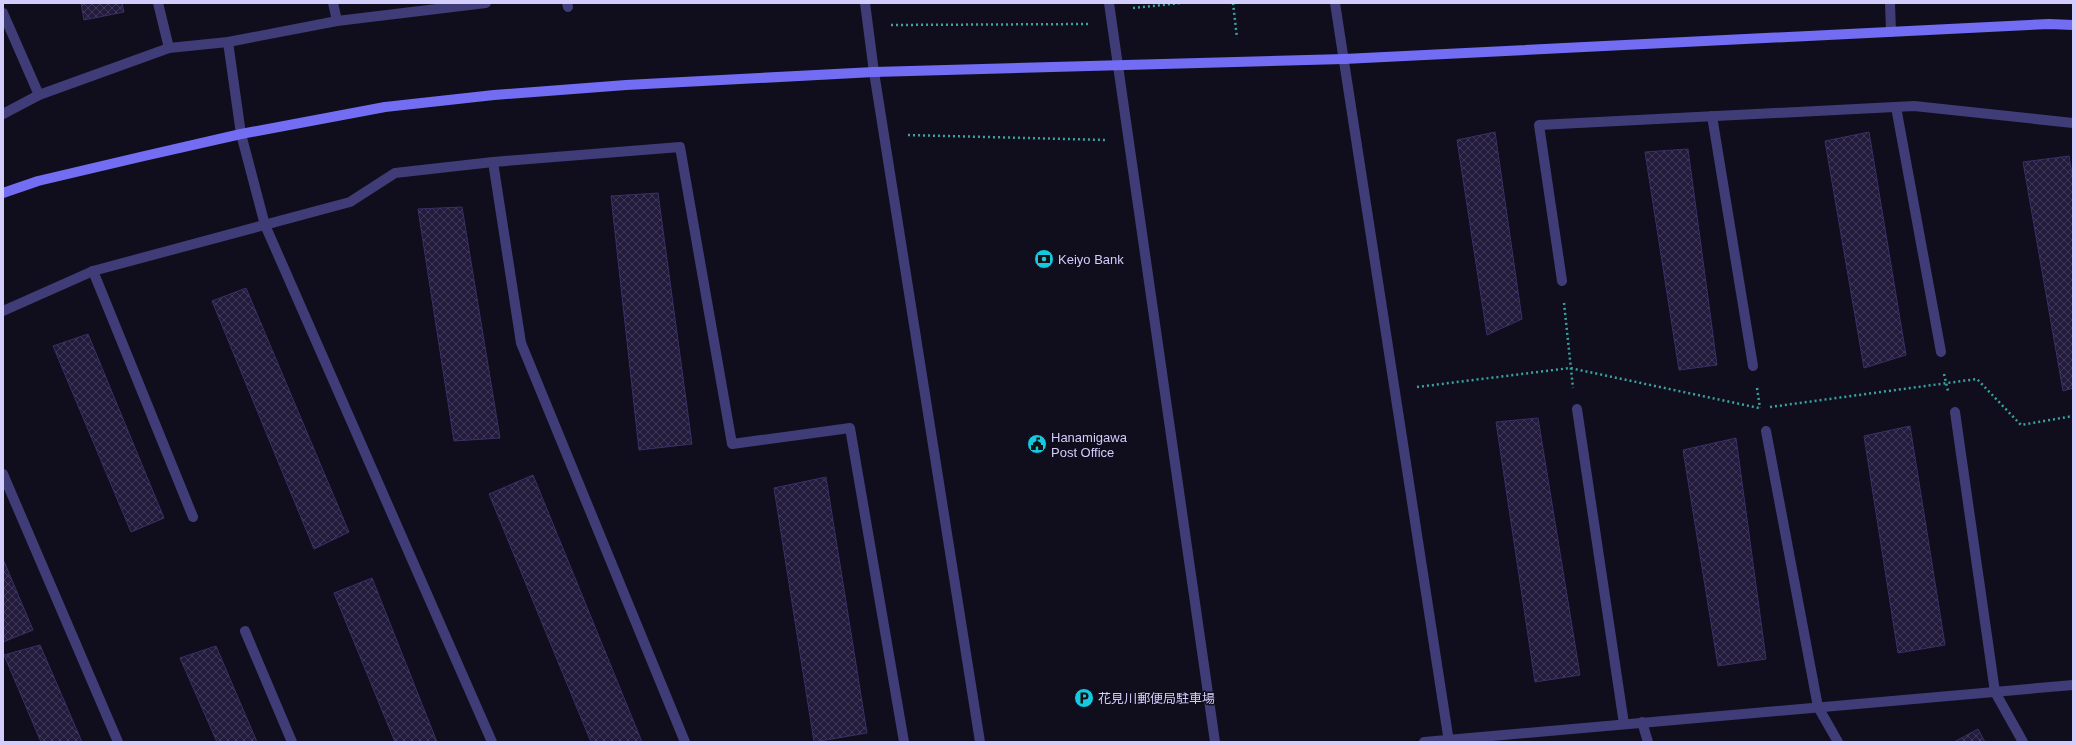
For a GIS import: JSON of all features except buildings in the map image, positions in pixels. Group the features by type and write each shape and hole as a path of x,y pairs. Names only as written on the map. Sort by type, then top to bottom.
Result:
{"street":[{"path":"158,3 169,48"},
{"path":"333,3 337,21"},
{"path":"3,114 39,96 169,48 228,42 337,21 486,3"},
{"path":"865,3 874,72 980,742"},
{"path":"1335,3 1448,740"},
{"path":"1890,3 1891,32"},
{"path":"1110,7 1215,742"},
{"path":"3,14 39,96"},
{"path":"3,193 38,181 241,134 385,107 494,95 626,85 874,72 1344,59 2049,24 2073,25"},
{"path":"228,42 241,134 265,225 492,742"},
{"path":"1562,281 1539,125 1914,106 2073,123"},
{"path":"1896,107 1941,352"},
{"path":"1712,116 1753,366"},
{"path":"3,311 93,271 350,202 395,172 493,162 680,147 732,444 850,428 904,742"},
{"path":"493,162 521,343 685,742"},
{"path":"93,271 193,517"},
{"path":"1577,409 1624,724"},
{"path":"1956,412 1995,692 2023,742"},
{"path":"1766,431 1818,707 1838,742"},
{"path":"3,474 118,742"},
{"path":"245,631 292,742"},
{"path":"1424,742 2073,685"},
{"path":"1642,722 1648,742"}],"path":[{"path":"1110,7 1181,3"},
{"path":"1233,3 1239,62"},
{"path":"868,26 1112,24"},
{"path":"884,135 1129,140"},
{"path":"1562,281 1570,368 1577,409"},
{"path":"1941,352 1945,383 1956,412"},
{"path":"1753,366 1760,408 1766,431"},
{"path":"1395,389 1570,368 1760,408 1977,379 2021,424 2073,416"}],"place":[{"name":"Keiyo Bank","path":"1044,259"},
{"name":"Hanamigawa Post Office","path":"1037,444"},
{"name":"花見川郵便局駐車場","path":"1084,698"}]}
